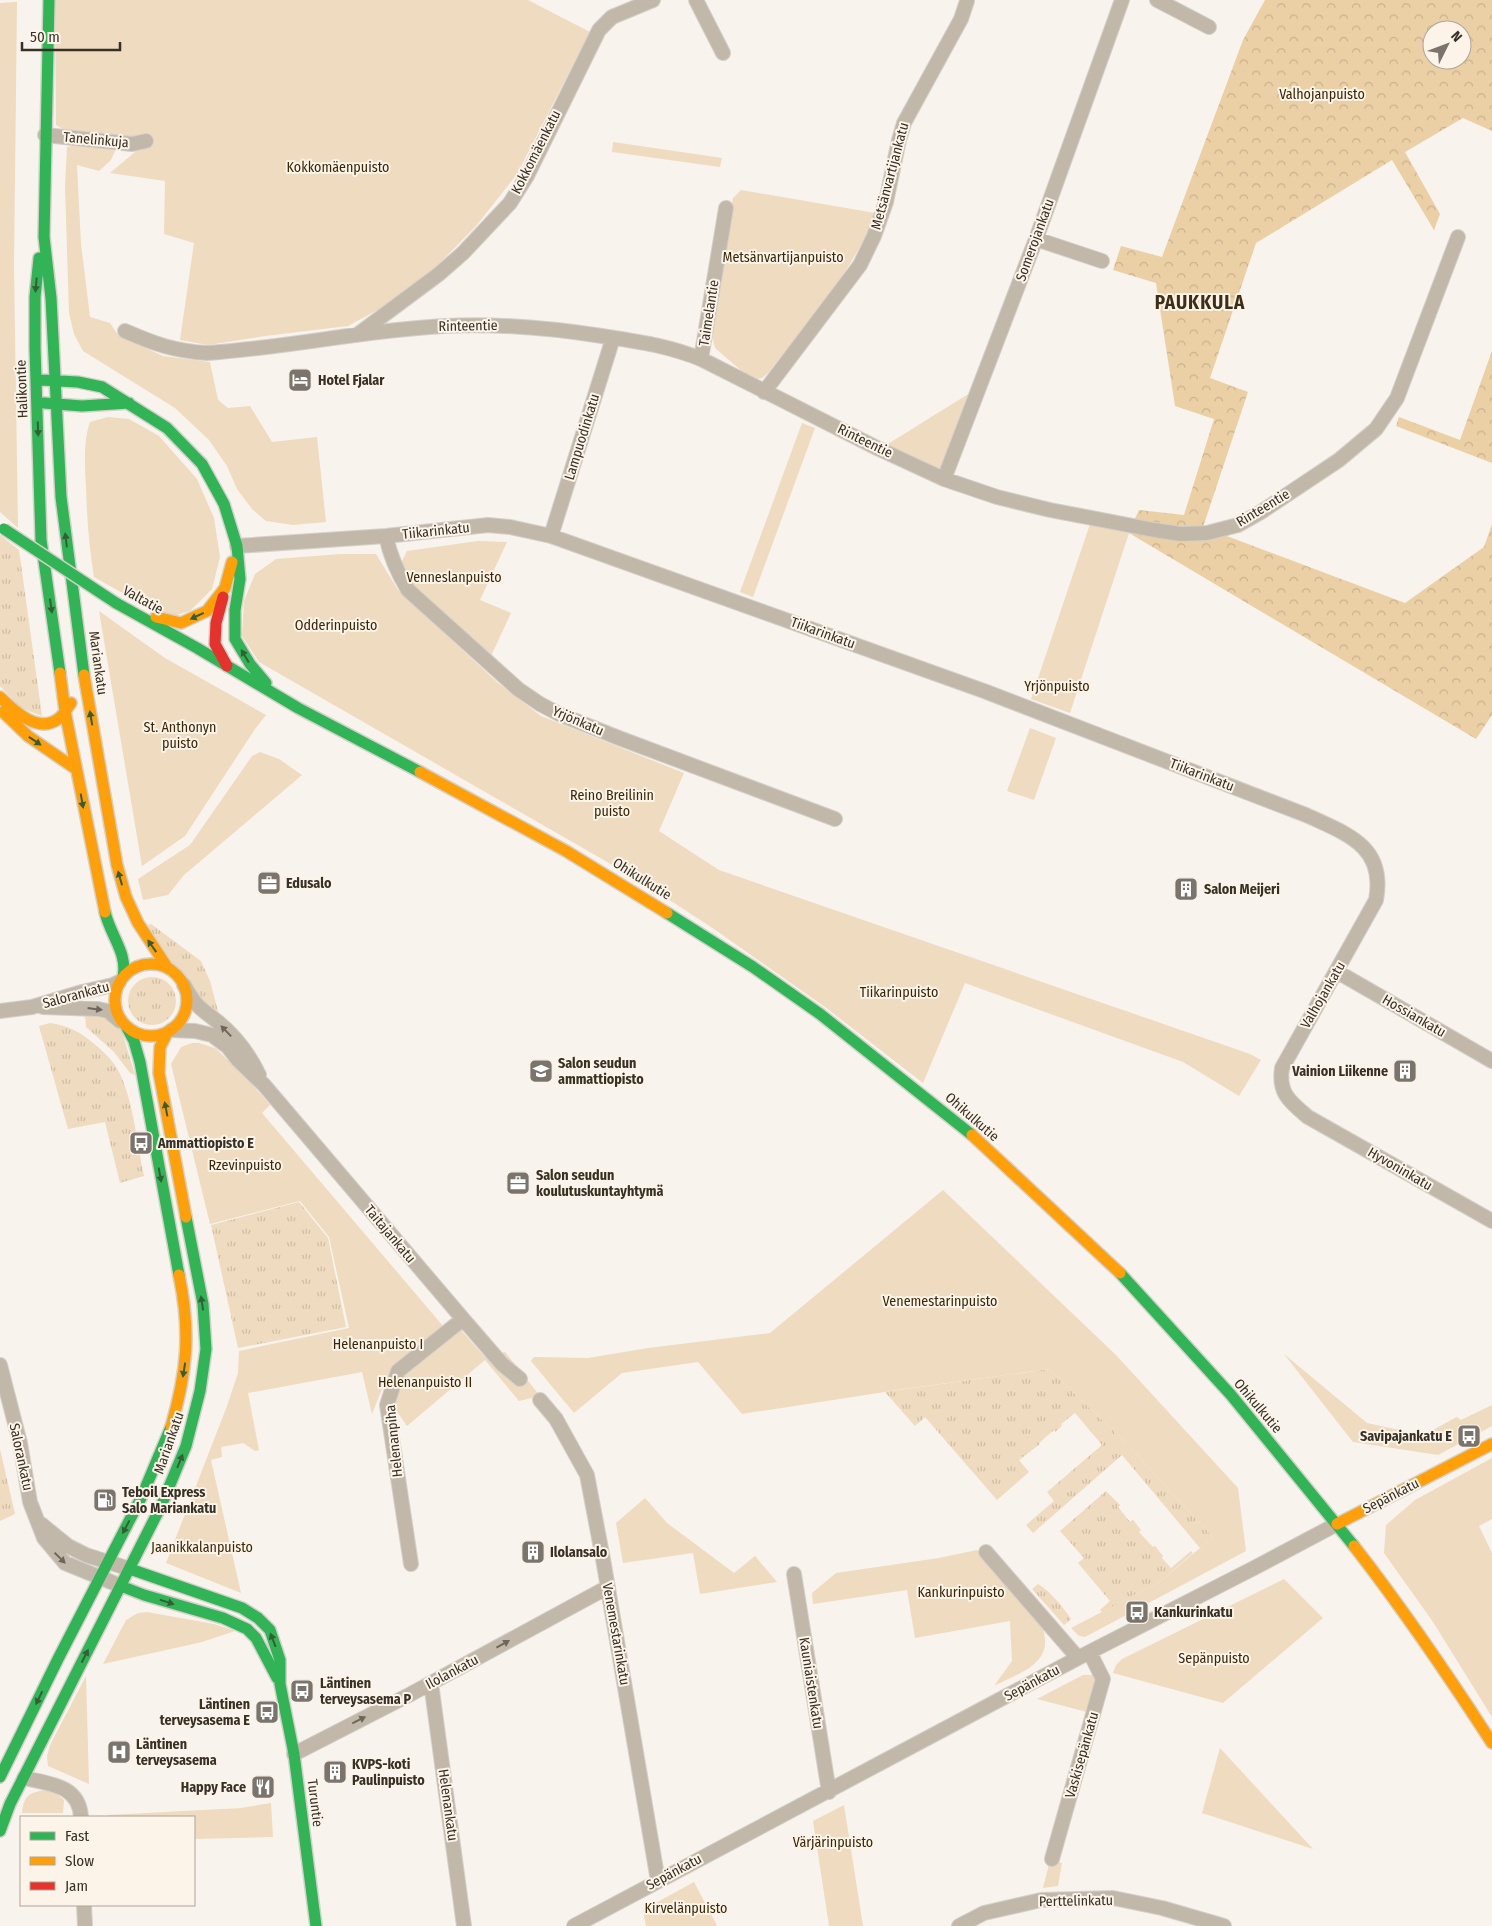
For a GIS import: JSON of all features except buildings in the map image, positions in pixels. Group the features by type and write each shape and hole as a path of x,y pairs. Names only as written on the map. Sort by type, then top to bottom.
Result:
{"main road":[{"name":"Halikontie","path":"49,0 44,237 51,298 54,350"},
{"name":"Halikontie","path":"44,237 38,262 35,297 42,540 65,711"},
{"name":"Mariankatu","path":"54,350 61,497 85,684 117,865 124,889 138,923 167,967"},
{"path":"54,350 68,372 78,382"},
{"path":"36,380 78,382 102,387 167,428 202,464 224,504 237,546 240,579 235,610 234,639 250,664 275,694"},
{"path":"37,402 82,406 129,403"},
{"path":"58,435 69,417 82,406"},
{"name":"Valtatie","path":"2,527 116,603 275,694"},
{"path":"227,666 215,644 216,623 237,546"},
{"path":"127,609 181,624 207,611 225,588"},
{"path":"0,697 21,716 33,721 49,723 65,711 85,684"},
{"name":"Ohikulkutie","path":"275,694 566,851 753,967 820,1014 964,1128 1120,1274 1231,1395 1389,1591 1442,1666 1492,1743"},
{"path":"0,708 14,726 76,769"},
{"path":"65,711 103,910 122,955 124,968 114,1001 116,1011 124,1024 136,1034 156,1037 170,1032 178,1025 186,1010 188,998 184,985 178,975 167,967 143,964 133,968 121,980"},
{"name":"Mariankatu","path":"0,1775 143,1496 167,1440 184,1370 187,1331 186,1308 172,1244 140,1062 134,1041 124,1024"},
{"name":"Mariankatu","path":"0,1831 10,1804 162,1504 186,1446 200,1391 206,1349 206,1327 159,1073 159,1050 163,1039 170,1032"},
{"name":"Sepänkatu","path":"1336,1524 1492,1444"},
{"name":"Turuntie","path":"130,1569 242,1608 258,1618 270,1630 280,1660 280,1684 294,1754 316,1926"},
{"name":"Turuntie","path":"121,1586 144,1595 223,1618 247,1630 256,1638 280,1684"},
{"path":"0,1775 24,1778"}],"street":[{"name":"Kokkomäenkatu","path":"356,335 439,274 499,216 510,203 527,176 599,30 612,17 653,0"},
{"path":"696,0 723,52"},
{"name":"Metsänvartijankatu","path":"764,392 860,265 874,236 886,202 904,123 961,19 968,0"},
{"name":"Somerojankatu","path":"944,479 1036,239 1122,0"},
{"path":"1157,0 1210,27"},
{"name":"Tanelinkuja","path":"45,135 132,144 146,141"},
{"name":"Taimelantie","path":"701,359 726,208"},
{"name":"Rinteentie","path":"125,331 173,350 207,353 444,326 512,326 648,342 701,359 764,392 944,479 997,497 1050,510 1181,534 1207,533 1238,525 1261,512 1339,460 1365,440 1385,417 1398,398 1458,236"},
{"path":"1036,239 1102,261"},
{"name":"Lampuodinkatu","path":"551,536 613,338"},
{"name":"Tiikarinkatu","path":"237,546 386,536 488,525 510,527 551,536 984,691 1306,815 1349,835 1365,847 1375,866"},
{"name":"Yrjönkatu","path":"386,536 389,552 397,572 408,590 510,683 540,704 561,715 619,738 835,819"},
{"name":"Valhojankatu","path":"1308,1117 1293,1105 1282,1089 1280,1078 1282,1068 1376,900 1379,884 1375,866"},
{"name":"Hossiankatu","path":"1336,971 1492,1061"},
{"name":"Salorankatu","path":"0,1012 32,1006 113,985 121,980"},
{"name":"Taitajankatu","path":"184,985 199,1009 219,1023 240,1045 254,1064 264,1085"},
{"name":"Salorankatu","path":"32,1006 98,1009 108,1011 124,1024"},
{"name":"Taitajankatu","path":"170,1032 195,1031 212,1035 228,1047 238,1060 264,1085 502,1364 520,1379"},
{"name":"Hyvoninkatu","path":"1308,1117 1492,1221"},
{"name":"Helenanpiha","path":"411,1564 387,1405 398,1371 463,1319"},
{"name":"Salorankatu","path":"0,1365 20,1443 30,1502 44,1538 65,1563 121,1586"},
{"name":"Venemestarinkatu","path":"540,1400 561,1427 587,1475 658,1881"},
{"path":"37,1520 68,1546 86,1555 130,1569"},
{"name":"Sepänkatu","path":"574,1926 1084,1655 1336,1524"},
{"path":"986,1552 1084,1655"},
{"name":"Kauniaistenkatu","path":"794,1574 829,1792"},
{"name":"Ilolankatu","path":"294,1754 431,1683 608,1587"},
{"name":"Vaskisepänkatu","path":"1052,1859 1103,1678 1084,1655"},
{"name":"Helenankatu","path":"431,1683 464,1926"},
{"path":"24,1778 51,1784 72,1792 81,1812"},
{"name":"Perttelinkatu","path":"958,1926 984,1913 1041,1900 1113,1898 1162,1908 1224,1926"},
{"path":"84,1906 85,1926"}],"green space":[{"name":"Kokkomäenpuisto","path":"55,0 528,0 590,32 517,174 476,226 432,271 396,300 348,326 208,345 180,340 194,243 164,234 165,181 110,173 135,152 136,138 70,133 56,125"},
{"name":"Valhojanpuisto","path":"1265,0 1492,0 1492,131 1463,118 1405,152 1440,214 1434,230 1392,160 1256,243 1210,378 1248,392 1203,527 1181,530 1133,523 1139,510 1184,515 1214,419 1175,406 1156,283 1113,270 1121,246 1162,257 1243,40"},
{"path":"17,2 14,266 18,528 0,512 0,3"},
{"path":"613,142 722,158 720,167 612,152"},
{"path":"76,145 112,147 115,151 111,160 99,171 77,165 81,244 90,317 110,323 118,335 163,356 210,362 218,400 228,408 250,406 272,442 317,437 326,522 293,525 266,521 252,509 237,489 227,466 209,440 175,408 83,351 74,334 69,313 65,186 67,147"},
{"name":"Metsänvartijanpuisto","path":"741,190 875,213 855,255 828,296 768,373 762,378 756,379 744,373 715,348 711,332 733,198"},
{"path":"1492,351 1492,463 1396,426 1399,417 1460,440"},
{"path":"978,388 940,472 883,447"},
{"path":"108,417 129,419 159,436 197,479 214,518 220,557 212,589 190,611 167,618 94,577 88,521 85,446 90,422"},
{"path":"802,423 815,428 753,597 740,592"},
{"name":"Yrjönpuisto","path":"1091,521 1129,533 1070,713 1031,699"},
{"path":"1492,524 1492,715 1476,739 1129,533 1196,540 1224,535 1405,603 1484,547"},
{"path":"0,535 19,550 42,716 21,708 0,686"},
{"name":"Venneslanpuisto","path":"478,541 507,542 480,600 511,613 490,658 408,579 400,565 407,551"},
{"path":"341,554 376,554 398,590 497,682 541,716 684,773 659,831 719,870 1250,1054 1261,1060 1239,1096 1183,1062 965,983 923,1083 825,1007 714,929 642,882 259,662 242,636 244,601 255,574 276,559"},
{"name":"St. Anthonyn puisto","path":"99,611 165,658 266,715 185,836 142,866"},
{"name":"Yrjönpuisto","path":"1030,728 1056,738 1034,800 1007,791"},
{"path":"260,752 279,759 302,775 184,875 168,895 143,900 138,879 190,845 252,756"},
{"path":"151,924 201,961 210,981 219,1015 191,990 185,977 165,955 148,925"},
{"path":"152,977 161,979 169,984 174,992 176,1001 174,1010 169,1018 161,1023 152,1025 143,1023 135,1018 130,1010 128,1001 130,992 135,984 143,979"},
{"path":"85,1013 110,1018 122,1032 135,1075 130,1073 114,1052 86,1027"},
{"path":"50,1023 67,1027 83,1035 104,1053 118,1069 129,1098 144,1176 120,1183 105,1122 68,1129 39,1026"},
{"path":"192,1043 215,1048 244,1075 270,1105 262,1113 443,1326 386,1379 372,1414 362,1372 248,1393 259,1450 255,1451 243,1443 221,1447 222,1457 211,1460 241,1593 166,1563 227,1406 238,1373 239,1351 349,1328 329,1237 300,1201 210,1224 171,1064 181,1047"},
{"name":"Venemestarinpuisto","path":"943,1190 1116,1355 1238,1488 1246,1551 1085,1637 1079,1636 1071,1628 1161,1581 1213,1537 1124,1441 1049,1369 742,1414 698,1362 622,1373 574,1413 531,1361 534,1357 588,1358 648,1348 770,1333"},
{"path":"299,1202 328,1238 346,1327 238,1348 211,1225"},
{"name":"Helenanpuisto II","path":"458,1327 485,1357 505,1352 540,1396 519,1401 485,1360 407,1426 391,1403 401,1374"},
{"path":"1284,1354 1367,1423 1423,1435 1457,1417 1461,1420 1492,1405 1492,1426 1438,1455 1353,1442"},
{"path":"1049,1369 1124,1441 1213,1537 1200,1548 1122,1455 1033,1533 1026,1525 1054,1501 1047,1492 1102,1445 1075,1413 1061,1424 1062,1426 1055,1432 1054,1430 1040,1444 1019,1460 1029,1472 997,1500 925,1417 915,1426 885,1392"},
{"path":"0,1449 15,1514 0,1521"},
{"path":"1492,1458 1492,1519 1479,1526 1492,1553 1492,1717 1433,1622 1384,1553 1386,1525 1415,1500"},
{"path":"1106,1491 1120,1505 1118,1507 1130,1522 1133,1520 1141,1530 1139,1532 1153,1547 1155,1546 1171,1568 1191,1551 1193,1553 1161,1581 1102,1612 1100,1610 1110,1601 1078,1563 1084,1558 1060,1531"},
{"path":"645,1498 667,1523 734,1573 755,1556 777,1582 700,1594 693,1553 623,1563 616,1523"},
{"name":"Kankurinpuisto","path":"977,1550 1041,1623 1045,1637 1041,1657 1034,1664 994,1686 1012,1661 1010,1621 915,1638 907,1590 813,1604 812,1593 836,1573 939,1558"},
{"name":"Sepänpuisto","path":"1284,1579 1323,1618 1223,1703 1113,1673 1116,1665 1122,1659"},
{"path":"1038,1584 1056,1600 1071,1619 1064,1625 1032,1589"},
{"path":"147,1612 214,1624 235,1631 202,1642 103,1664 126,1620 138,1613"},
{"path":"1083,1675 1100,1675 1087,1712 1037,1699"},
{"path":"86,1676 89,1784 48,1766 47,1756 50,1745"},
{"path":"1220,1748 1313,1849 1202,1813"},
{"path":"45,1790 56,1793 64,1800 63,1813 22,1813 24,1802 28,1796"},
{"path":"271,1803 273,1837 195,1839 195,1816 106,1816 109,1815 241,1808"},
{"name":"Värjärinpuisto","path":"844,1805 863,1926 829,1926 813,1821"},
{"path":"1050,1860 1062,1863 1058,1886 1043,1888"},
{"name":"Kirvelänpuisto","path":"694,1882 717,1926 646,1926 643,1910"}],"traffic: fast":[{"path":"49,0 44,237 51,298 61,497 84,675"},
{"path":"39,258 35,297 35,348 41,540 60,673"},
{"path":"41,380 78,382 102,387 167,428 202,464 224,504 237,546 240,579 235,610 235,639 250,664 266,683"},
{"path":"44,403 82,406 129,403"},
{"path":"4,529 116,603"},
{"path":"116,603 298,708 420,772"},
{"path":"105,912 121,952 124,968 123,977"},
{"path":"667,913 753,967 820,1014 972,1135"},
{"path":"127,1028 134,1041 140,1062 179,1275"},
{"path":"0,1831 10,1804 162,1504 186,1446 200,1391 206,1349 203,1304 186,1217"},
{"path":"1120,1273 1231,1395 1354,1546"},
{"path":"0,1777 142,1496 171,1427"},
{"path":"130,1569 242,1608 258,1618 270,1630 280,1660 280,1684 294,1754 316,1926"},
{"path":"121,1586 144,1595 223,1618 247,1629 256,1638 277,1678"}],"traffic: slow":[{"path":"156,617 181,623 207,611 225,588 232,562"},
{"path":"60,673 65,711 105,912"},
{"path":"84,675 117,865 126,897 138,923 167,967"},
{"path":"0,697 19,714 42,724 58,719 71,703"},
{"path":"3,712 28,736 76,769"},
{"path":"420,772 566,851 667,913"},
{"path":"158,964 177,974 185,986 187,1000 185,1014 177,1026 165,1034 144,1036 125,1026 117,1014 115,993 125,974 137,966 158,964"},
{"path":"167,1033 160,1047 159,1073 186,1217"},
{"path":"972,1135 1120,1273"},
{"path":"171,1427 181,1388 186,1352 185,1315 179,1275"},
{"path":"1337,1524 1492,1444"},
{"path":"1354,1546 1425,1643 1492,1743"}],"traffic: jam":[{"path":"223,597 216,623 215,644 227,666"}],"place":[{"name":"Hotel Fjalar","path":"300,380"},
{"name":"Edusalo","path":"269,883"},
{"name":"Salon Meijeri","path":"1186,889"},
{"name":"Salon seudun ammattiopisto","path":"541,1071"},
{"name":"Vainion Liikenne","path":"1405,1071"},
{"name":"Ammattiopisto E","path":"141,1143"},
{"name":"Salon seudun koulutuskuntayhtymä","path":"518,1183"},
{"name":"Savipajankatu E","path":"1469,1436"},
{"name":"Teboil Express Salo Mariankatu","path":"105,1500"},
{"name":"Ilolansalo","path":"533,1552"},
{"name":"Kankurinkatu","path":"1137,1612"},
{"name":"Läntinen terveysasema P","path":"302,1691"},
{"name":"Läntinen terveysasema E","path":"267,1712"},
{"name":"Läntinen terveysasema","path":"119,1752"},
{"name":"KVPS-koti Paulinpuisto","path":"335,1772"},
{"name":"Happy Face","path":"263,1787"}],"district":[{"name":"PAUKKULA","path":"1200,302"}],"park label":[{"name":"Odderinpuisto","path":"336,625"},
{"name":"Reino Breilinin puisto","path":"612,804"},
{"name":"Tiikarinpuisto","path":"899,992"},
{"name":"Rzevinpuisto","path":"245,1165"},
{"name":"Helenanpuisto I","path":"378,1344"},
{"name":"Jaanikkalanpuisto","path":"202,1547"}]}
